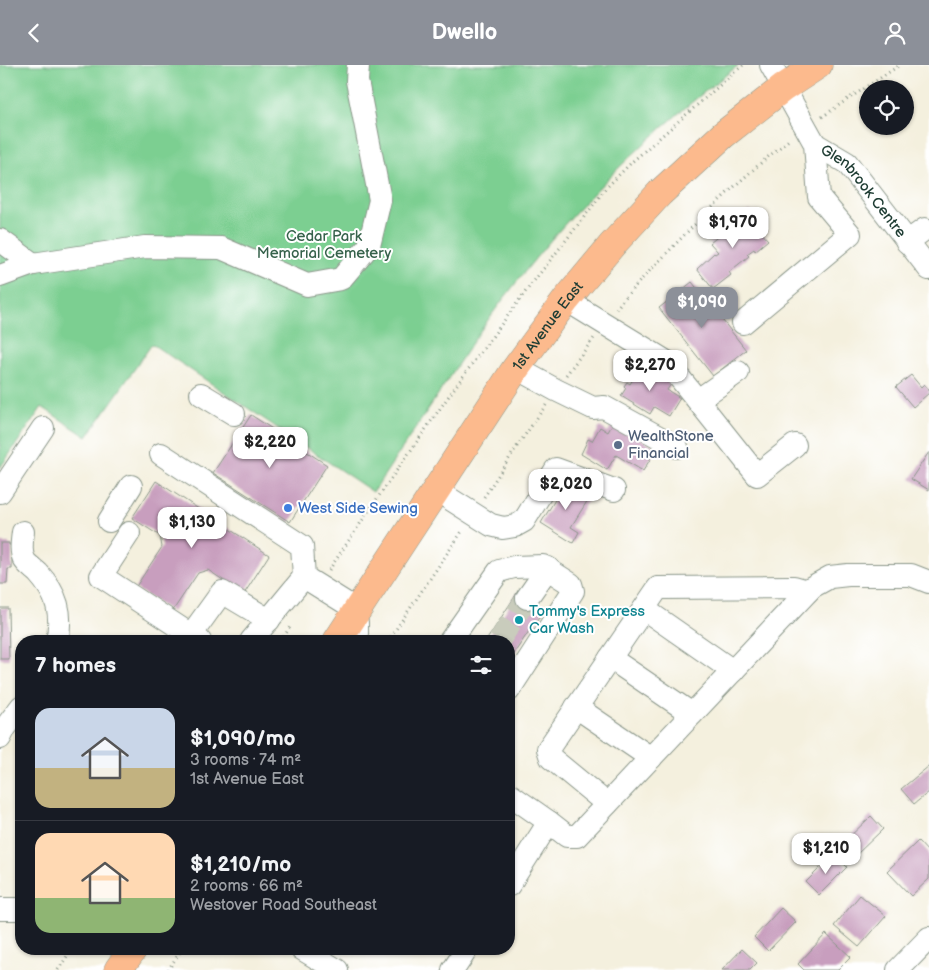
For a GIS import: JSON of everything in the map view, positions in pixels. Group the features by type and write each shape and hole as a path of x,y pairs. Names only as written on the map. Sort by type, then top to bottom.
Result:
{"main road":[{"name":"1st Avenue East","path":"343,635 356,623 436,490 516,369 566,300 612,245 660,193 723,135 777,76 818,65"},
{"path":"118,970 129,955"}],"street":[{"path":"0,276 33,264 145,247 221,248 308,285 341,279 369,245 380,200 357,81 358,65"},
{"name":"Glenbrook Centre","path":"777,76 815,144 846,163 929,269"},
{"path":"744,323 850,234 819,197 815,144"},
{"path":"907,242 925,229"},
{"path":"0,240 33,264"},
{"path":"566,300 667,362 757,475 795,445"},
{"path":"516,369 556,391 593,407 604,407 677,447"},
{"path":"698,401 738,372"},
{"path":"201,394 234,414"},
{"path":"0,492 43,428"},
{"path":"161,454 302,546 311,581 356,623"},
{"path":"436,490 490,525 503,528 515,526 524,521 556,469 614,491"},
{"path":"109,521 130,486"},
{"path":"23,532 21,545 24,561 35,569 48,583 57,602 60,622 58,635"},
{"path":"129,533 101,576 190,635"},
{"path":"454,635 499,571 514,567 543,566 571,584 573,591 515,681"},
{"path":"527,598 548,568"},
{"path":"515,798 567,837 577,836 812,587 830,577 848,575 911,575 929,582"},
{"path":"256,635 269,620 311,581"},
{"path":"607,804 552,758 548,749 658,588 794,587 808,591"},
{"path":"197,635 222,592 269,620"},
{"path":"644,609 733,671"},
{"path":"610,658 692,714"},
{"path":"576,707 651,758"},
{"path":"0,738 15,715"},
{"path":"515,876 549,822"},
{"path":"0,909 15,909"},
{"path":"898,970 929,938"},
{"path":"312,955 334,969"},
{"path":"453,970 463,955"}],"path":[{"path":"311,581 374,503 453,390 604,189 743,65"},
{"path":"285,635 292,625"},
{"path":"58,970 68,955"},
{"path":"168,970 178,955"}],"green space":[{"name":"Cedar Park Memorial Cemetery","path":"0,65 739,65 647,141 590,197 537,256 479,332 373,492 152,344 87,437 42,407 0,468"}],"building":[{"path":"750,210 763,225 758,229 768,240 755,251 754,249 747,254 749,256 729,272 731,275 713,289 697,269 714,253 718,252 710,243"},
{"path":"692,282 746,350 713,376 659,308"},
{"path":"642,365 671,384 667,390 680,398 669,416 654,407 650,414 621,396 626,388 624,386 627,382 630,384"},
{"path":"911,375 921,387 924,384 929,390 929,393 913,407 896,387"},
{"path":"251,415 327,465 290,522 213,473"},
{"name":"WealthStone Financial","path":"613,423 657,448 643,471 616,455 607,470 581,454 588,439 592,441 600,427 608,432"},
{"path":"929,452 929,490 911,479"},
{"path":"567,480 591,495 571,527 579,532 573,543 541,523"},
{"path":"156,481 269,555 244,594 208,570 198,573 172,612 135,588 162,547 160,536 132,518"},
{"path":"0,543 12,545 12,569 8,569 7,584 0,584"},
{"name":"Tommy's Express Car Wash","path":"517,593 546,609 515,652 515,635 490,635"},
{"path":"0,608 8,608 9,659 0,659"},
{"path":"929,766 929,792 914,804 901,789"},
{"path":"871,816 883,829 855,856 843,843"},
{"path":"918,841 929,853 929,879 911,896 887,871"},
{"path":"834,854 847,867 819,895 806,882"},
{"path":"860,895 886,916 859,947 834,926"},
{"path":"781,908 796,922 768,951 754,937"},
{"path":"826,934 851,957 838,970 804,970 798,964"},
{"path":"742,949 757,963 750,970 722,970"}],"tunnel":[{"path":"503,635 527,598"}],"place":[{"name":"WealthStone Financial","path":"618,445"},
{"name":"West Side Sewing","path":"288,508"},
{"name":"Tommy's Express Car Wash","path":"519,620"}]}
